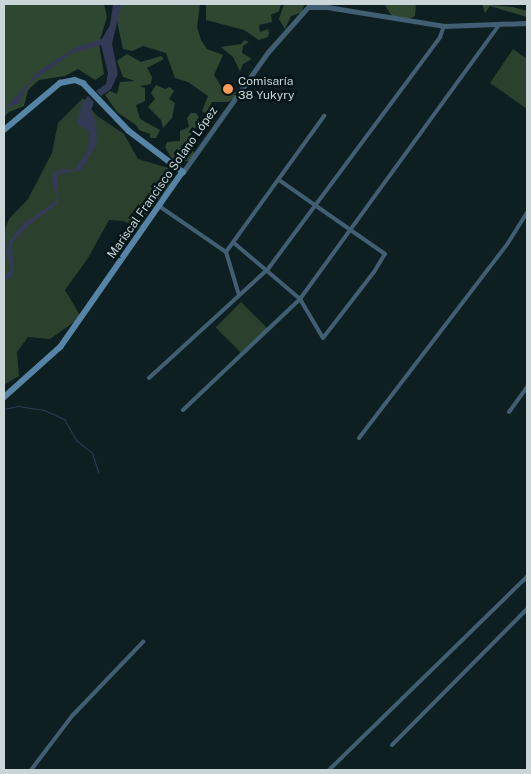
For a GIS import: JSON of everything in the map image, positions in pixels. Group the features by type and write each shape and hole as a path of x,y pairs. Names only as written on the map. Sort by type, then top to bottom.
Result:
{"main road":[{"path":"4,130 60,83 75,80 88,88 129,131 183,172"},
{"name":"Mariscal Francisco Solano López","path":"4,398 61,346 183,172"}],"street":[{"name":"Mariscal Francisco Solano López","path":"183,172 268,52 305,9 327,7 444,26 501,22 527,23"},
{"path":"183,410 300,299 501,22"},
{"path":"149,378 268,269 440,37 444,26"},
{"path":"226,252 324,116"},
{"path":"234,243 268,269 300,299 323,338 386,254 279,180"},
{"path":"159,206 226,252 239,295"},
{"path":"359,438 508,243 527,212"},
{"path":"509,412 527,387"},
{"path":"329,770 527,577"},
{"path":"392,745 527,609"},
{"path":"31,770 72,716 143,642"}],"green space":[{"path":"4,4 104,4 107,17 99,43 104,74 95,80 78,69 65,76 39,80 28,90 24,106 9,112 4,117"},
{"path":"120,4 200,4 197,27 201,40 207,49 223,55 214,75 225,93 236,92 234,98 228,102 212,102 206,114 202,111 208,96 188,82 175,78 166,53 143,46 132,51 123,49 117,21"},
{"path":"206,4 281,4 279,11 271,15 272,22 259,25 260,32 268,29 269,33 268,37 259,40 244,30 206,20"},
{"path":"284,4 305,4 301,13 291,16 285,29 279,19"},
{"path":"384,4 416,4 415,16 409,19 392,16"},
{"path":"482,4 513,7 527,11 527,17 490,6 485,13"},
{"path":"244,40 249,42 243,46 242,53 252,59 243,64 240,71 233,57 221,47 241,44"},
{"path":"513,49 527,59 527,109 490,83"},
{"path":"127,54 141,62 161,56 164,59 147,68 152,77 151,84 140,86 145,88 145,101 136,105 140,119 160,130 156,138 150,138 150,134 139,130 136,125 117,112 105,95 110,91 117,94 120,82 135,81 123,77 117,61"},
{"path":"156,85 165,89 170,87 174,91 169,99 175,103 172,118 163,128 161,120 148,107 155,99 151,93"},
{"path":"83,98 96,115 124,134 138,159 172,169 171,187 150,208 140,228 123,221 109,220 88,258 65,290 81,317 50,339 28,337 17,352 19,376 4,385 4,232 9,219 28,199 52,153 58,123"},
{"path":"191,113 196,113 201,120 186,142 197,157 194,161 179,161 171,157 165,147 167,142 180,141 180,131 189,127 187,118"},
{"path":"241,302 268,329 242,354 216,327"}],"water":[{"path":"113,4 121,6 112,44 118,74 111,89 101,96 96,91 106,84 108,73 101,45 70,54 29,84 19,103 4,109 40,70 76,47 102,39 110,25"},
{"path":"88,96 94,102 91,110 96,122 97,144 81,170 57,175 58,203 28,226 12,243 14,274 4,282 4,277 11,269 6,252 9,241 23,224 54,202 57,196 52,182 53,173 61,169 74,170 88,149 90,132 77,124 82,103"}],"waterway":[{"path":"4,409 18,406 44,410 64,419 76,440 92,453 98,472"}],"place":[{"name":"Comisaría 38 Yukyry","path":"228,89"}]}
